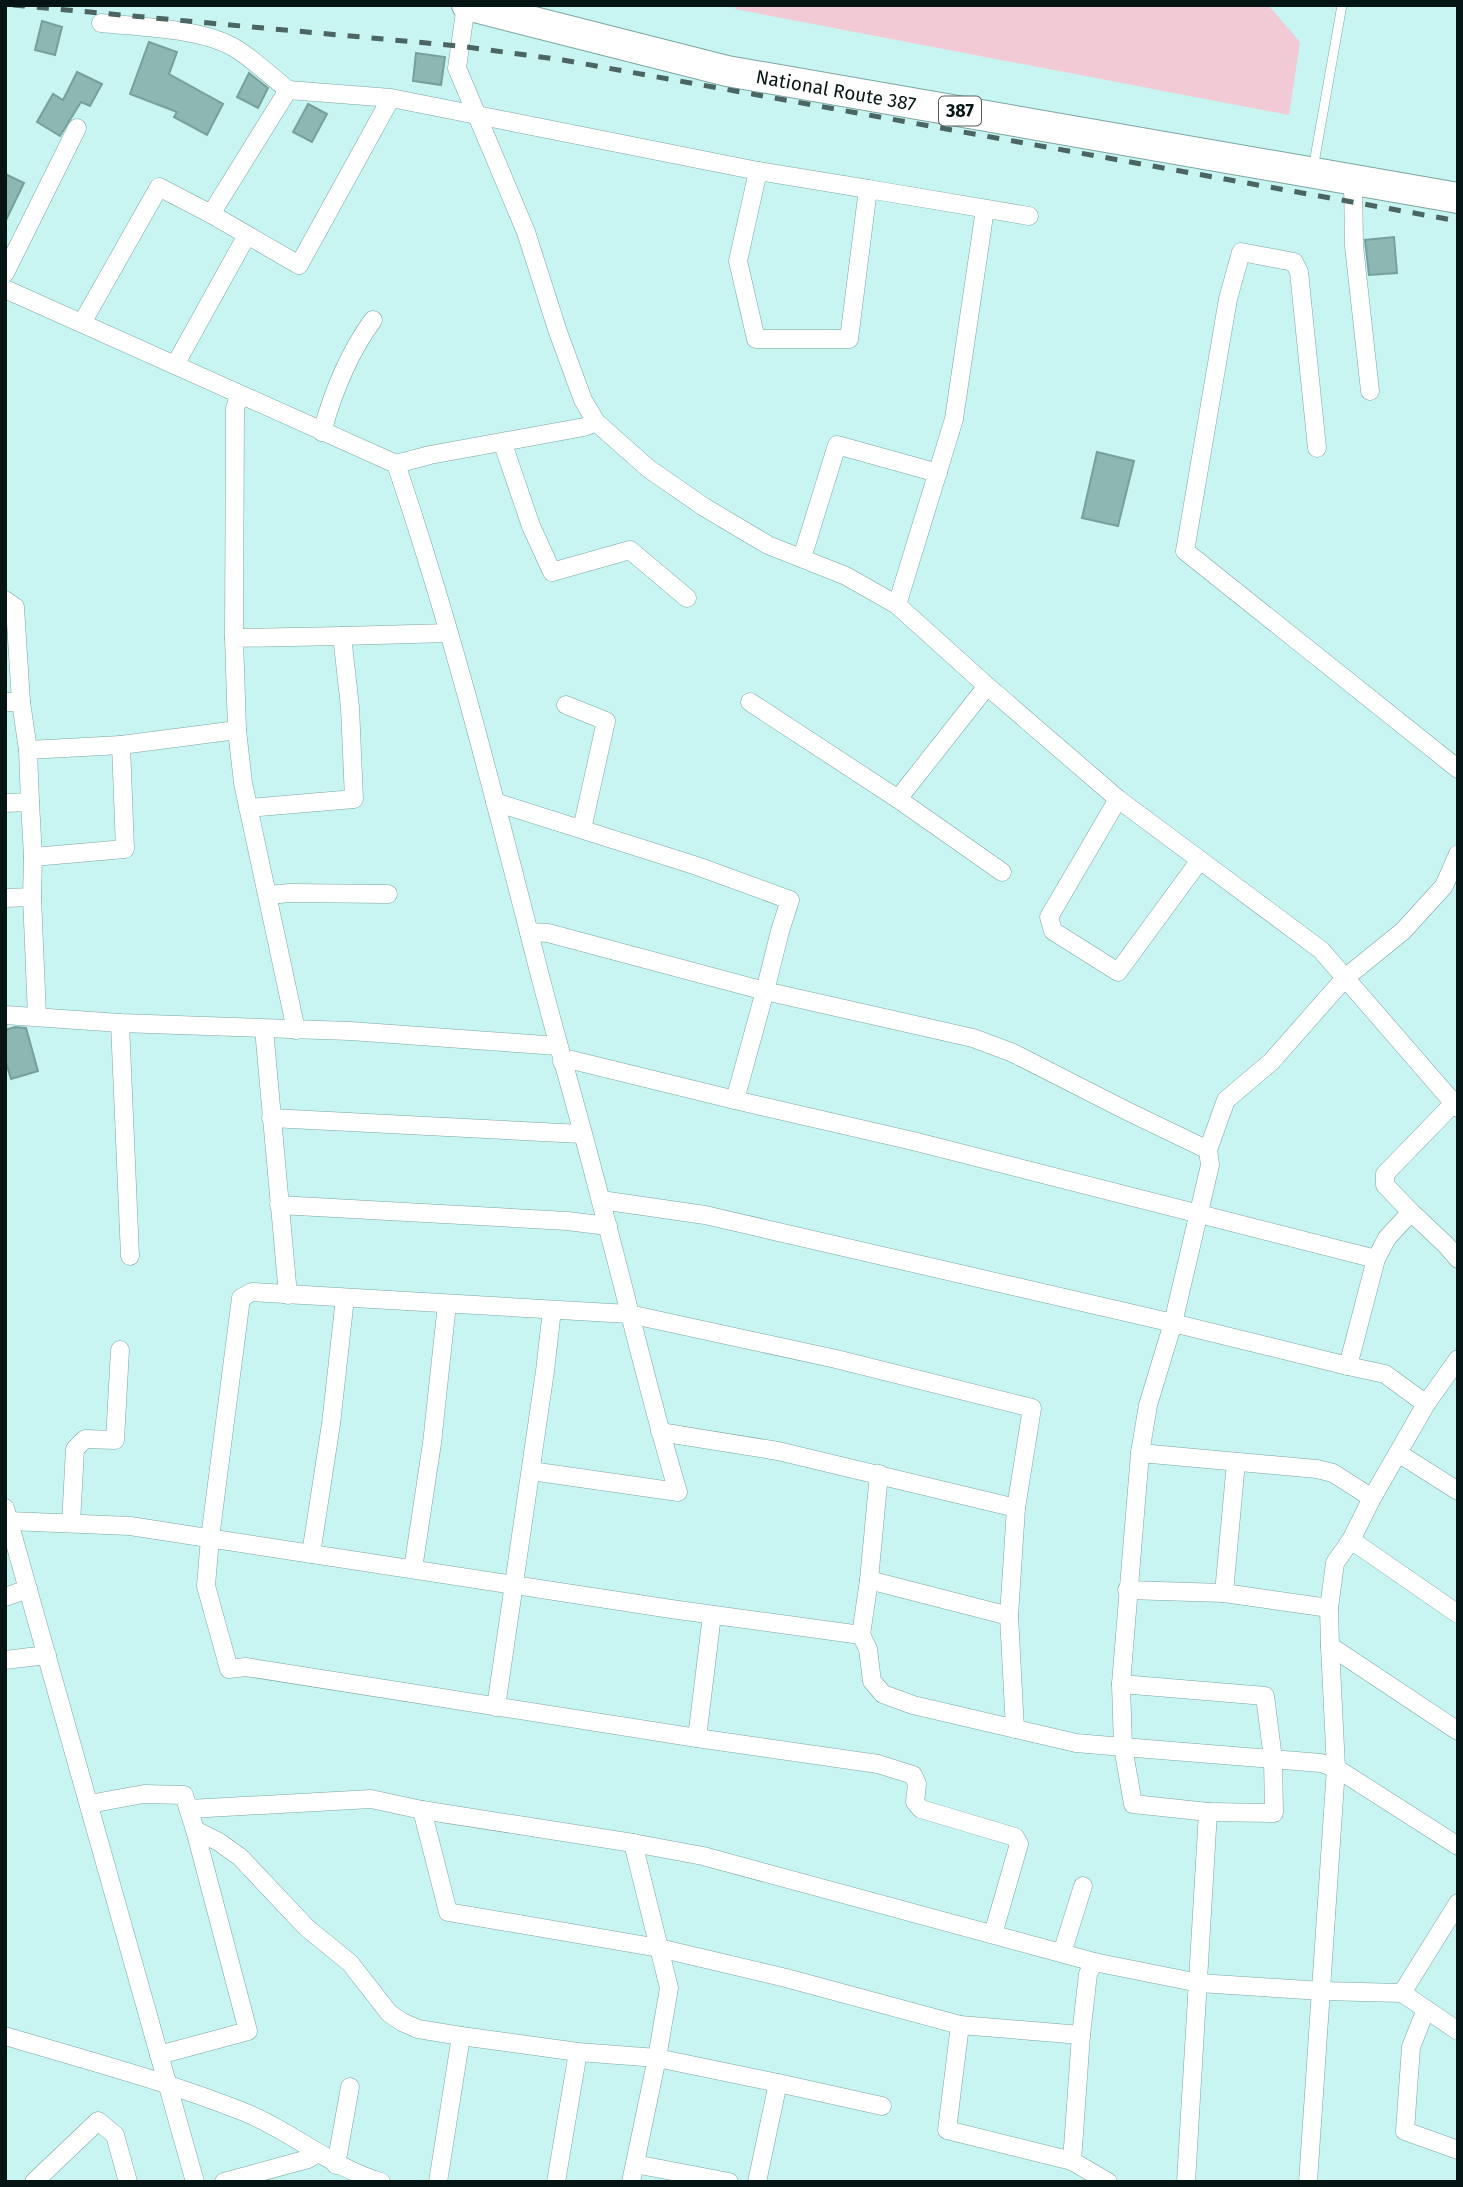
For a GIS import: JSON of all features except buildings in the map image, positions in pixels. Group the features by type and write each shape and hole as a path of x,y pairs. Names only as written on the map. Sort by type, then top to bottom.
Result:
{"highway":[{"name":"National Route 387","path":"466,5 727,71 1458,198"}],"street":[{"path":"466,5 457,68 526,232 583,400 596,422 649,469 704,508 768,545 846,576 897,605 1118,799 1321,950 1456,1105 1385,1174 1385,1185 1458,1259"},
{"path":"101,23 201,35 236,48 288,90 391,98 758,171 1029,216"},
{"path":"211,214 288,90"},
{"path":"82,323 159,187 299,265 391,98"},
{"path":"5,273 77,128"},
{"path":"758,171 738,261 756,339 849,339 868,189"},
{"path":"1353,180 1354,246 1370,391"},
{"path":"897,605 954,419 985,209"},
{"path":"175,365 247,235"},
{"path":"1317,448 1299,272 1294,262 1241,252 1228,299 1185,551 1458,769"},
{"path":"5,289 396,464 430,455 503,444 584,427 596,422"},
{"path":"322,432 333,395 358,341 373,320"},
{"path":"239,394 235,409 234,638 237,730 248,808 296,1030"},
{"path":"503,444 531,526 552,572 630,550 687,598"},
{"path":"802,558 837,445 938,473"},
{"path":"396,464 429,562 449,633 678,1492 531,1471"},
{"path":"5,600 15,607 13,702 28,750 37,1016"},
{"path":"234,638 449,633"},
{"path":"248,808 354,799 350,707 342,636"},
{"path":"898,799 987,686"},
{"path":"750,702 898,799 1002,872"},
{"path":"566,705 606,721 582,830"},
{"path":"28,750 121,745 237,730"},
{"path":"33,858 125,849 121,745"},
{"path":"1118,799 1049,917 1053,931 1118,972 1200,860"},
{"path":"5,803 30,802"},
{"path":"495,802 697,866 790,900 779,931 735,1100"},
{"path":"1121,1684 1265,1696 1273,1759 1274,1814 1208,1812 1133,1804 1123,1747 1121,1684 1140,1452 1148,1405 1173,1323 1210,1165 1208,1150 1226,1100 1272,1062 1345,978 1403,932 1444,886 1458,854"},
{"path":"268,895 290,892 388,894"},
{"path":"5,898 32,897"},
{"path":"528,932 548,933 765,991 973,1038 1013,1053 1208,1150"},
{"path":"5,1015 120,1023 349,1031 560,1054 572,1060 913,1141 1376,1259"},
{"path":"120,1023 131,1256"},
{"path":"264,1029 288,1295"},
{"path":"271,1118 582,1134"},
{"path":"601,1200 705,1215 1384,1374 1426,1404"},
{"path":"279,1206 567,1221 608,1226"},
{"path":"1348,1366 1376,1259 1387,1238 1411,1212"},
{"path":"993,1934 1019,1844 1015,1837 921,1809 915,1802 917,1784 913,1775 878,1764 246,1667 229,1669 206,1586 209,1538 241,1298 252,1292 629,1314 836,1359 1032,1408 1016,1508 1010,1616 1015,1730"},
{"path":"311,1554 331,1424 345,1298"},
{"path":"413,1569 432,1443 447,1304"},
{"path":"496,1707 552,1311"},
{"path":"71,1523 75,1449 85,1439 115,1440 120,1350"},
{"path":"1308,2182 1336,1768 1329,1608 1335,1563 1351,1540 1426,1404 1458,1359"},
{"path":"660,1432 778,1451 1016,1508"},
{"path":"1140,1452 1317,1469 1333,1473 1372,1498"},
{"path":"1398,1453 1458,1492"},
{"path":"1224,1593 1236,1462"},
{"path":"879,1474 861,1635 868,1649 872,1681 883,1694 913,1705 1076,1743 1321,1763 1336,1768 1458,1846"},
{"path":"195,2182 7,1515 71,1523 130,1526 712,1615 861,1635"},
{"path":"1351,1540 1458,1614"},
{"path":"869,1580 1010,1616"},
{"path":"5,1597 28,1589"},
{"path":"1127,1590 1224,1593 1329,1608"},
{"path":"697,1738 712,1615"},
{"path":"1330,1646 1458,1731"},
{"path":"5,1660 47,1655"},
{"path":"89,1804 144,1794 184,1795 195,1830 248,2031 159,2055"},
{"path":"189,1809 371,1799 422,1810 633,1843 703,1856 1094,1962 1199,1983 1402,1993 1458,2031"},
{"path":"422,1810 448,1912 659,1948 786,1978 960,2025 1081,2035"},
{"path":"1186,2182 1208,1812"},
{"path":"195,1830 240,1857 307,1928 350,1963 389,2013 418,2029 578,2052 657,2058 882,2106"},
{"path":"633,1843 669,1988 633,2173 729,2182"},
{"path":"1062,1953 1083,1886"},
{"path":"1402,1993 1458,1903"},
{"path":"1072,2161 1081,2035 1088,1974 1094,1962"},
{"path":"1426,2009 1411,2047 1405,2132 1458,2150"},
{"path":"960,2025 947,2130 1072,2161 1108,2182"},
{"path":"5,2036 168,2085 246,2112 337,2165 381,2182"},
{"path":"438,2182 461,2036"},
{"path":"556,2182 578,2052"},
{"path":"757,2182 778,2083"},
{"path":"337,2165 350,2087"},
{"path":"34,2182 97,2121 115,2135 128,2182"},
{"path":"224,2182 308,2160 317,2154"}],"lane":[{"path":"1312,173 1342,5"}],"shaded area":[{"path":"736,5 1268,5 1300,42 1289,115 735,9"}],"railway":[{"path":"13,5 459,46 563,60 1458,221"}]}
